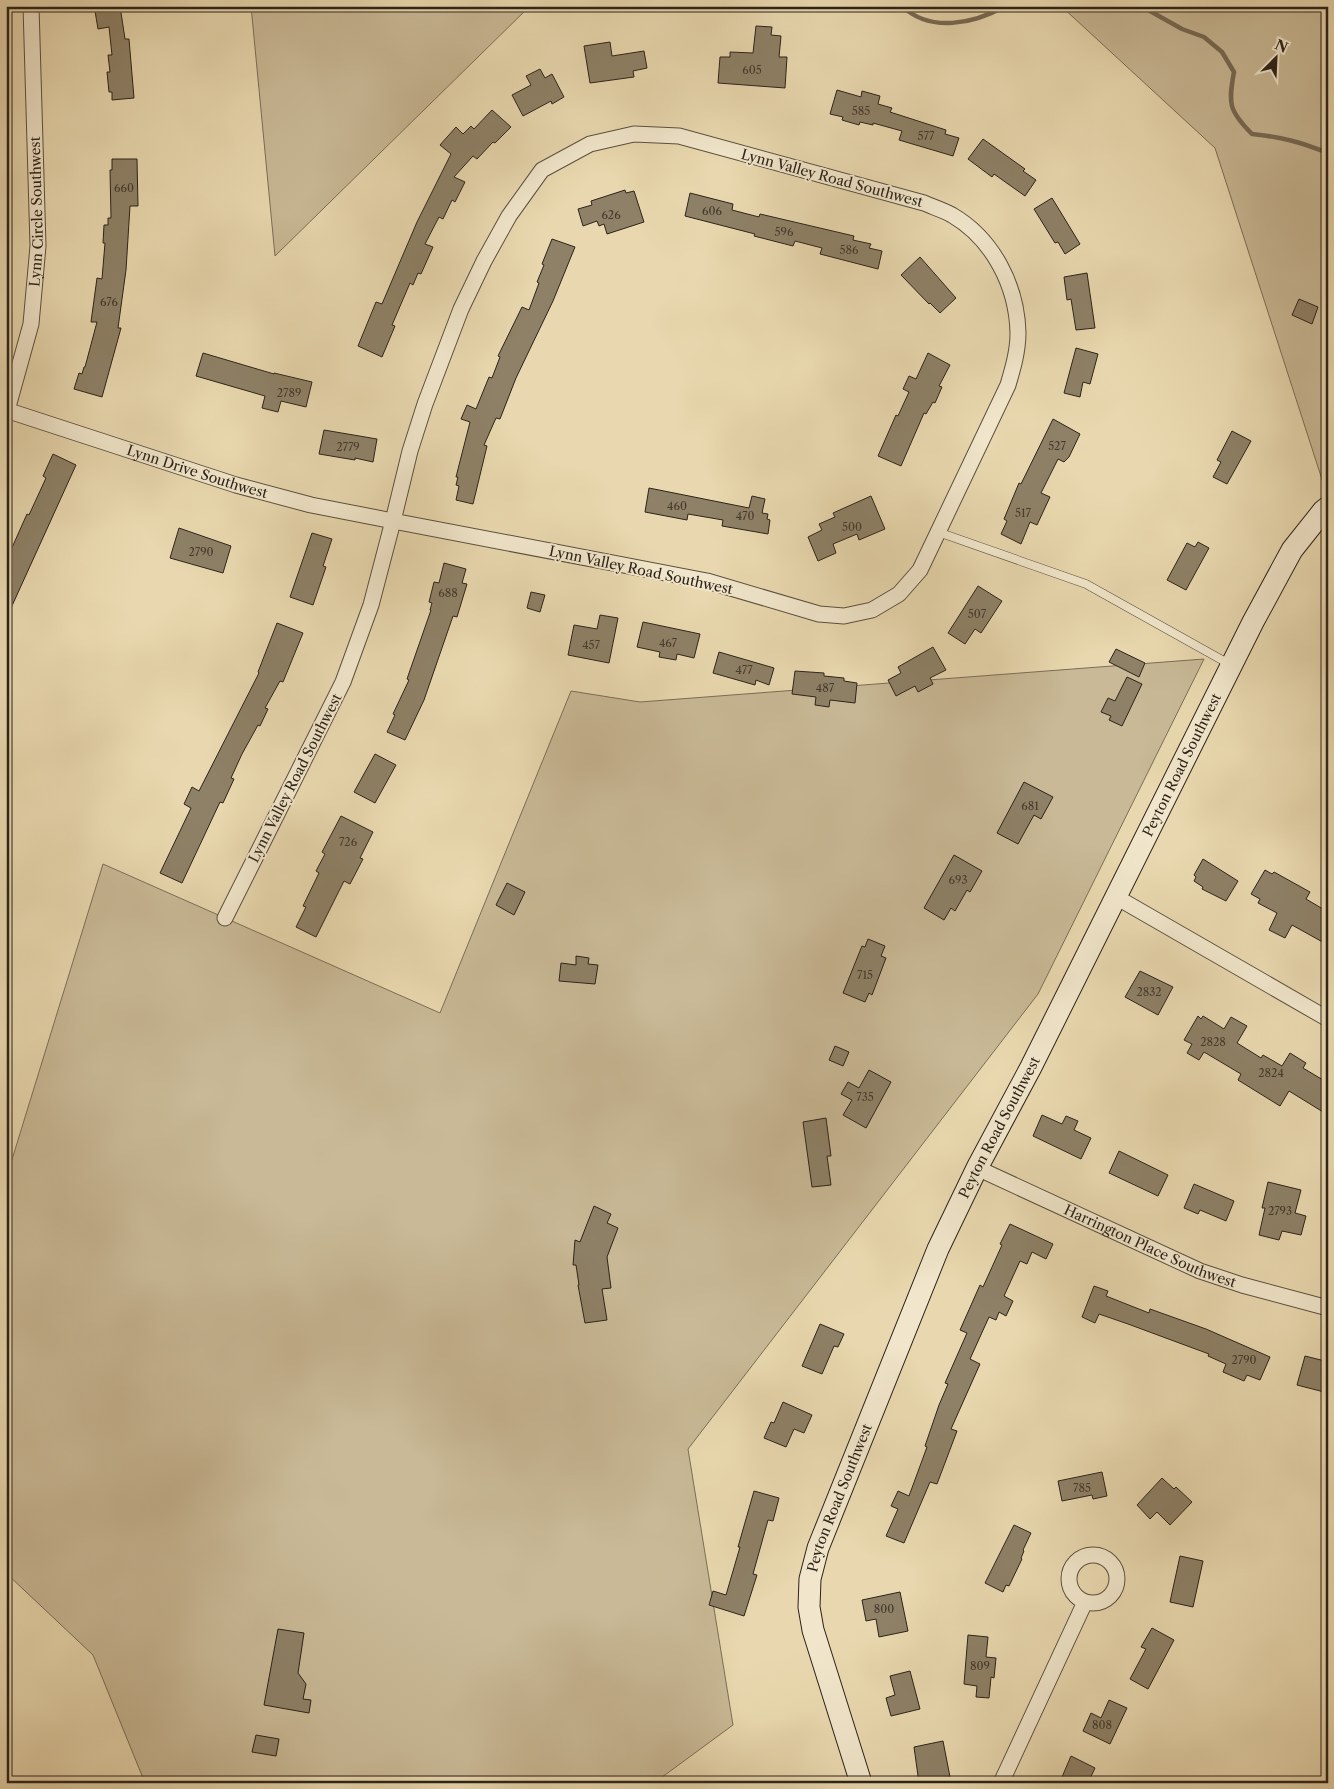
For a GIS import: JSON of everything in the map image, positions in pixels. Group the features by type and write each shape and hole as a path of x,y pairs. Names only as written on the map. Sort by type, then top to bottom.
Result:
{"street":[{"name":"Lynn Circle Southwest","path":"7,412 31,324 38,246 31,6"},
{"name":"Lynn Valley Road Southwest","path":"225,918 343,682 371,605 410,451 425,404 461,309 484,261 509,216 542,170 590,144 634,134 679,136 924,202 952,215 976,234 996,258 1009,283 1016,308 1018,334 1015,360 1008,385 920,570 899,594 872,610 844,616 819,614 707,581 393,521"},
{"name":"Lynn Drive Southwest","path":"7,412 236,485 311,505 393,521"},
{"name":"Peyton Road Southwest","path":"861,1783 813,1630 810,1607 810,1579 818,1548 938,1249 1231,666 1292,550 1328,507"},
{"path":"1116,897 1328,1019"},
{"name":"Harrington Place Southwest","path":"978,1168 1200,1271 1242,1285 1328,1308"},
{"path":"1001,1783 1084,1602"}],"lane":[{"path":"938,532 1086,584 1231,666"}],"shaded area":[{"path":"251,6 530,6 275,256"},
{"path":"1061,6 1328,6 1328,498 1215,148"},
{"path":"1204,659 1038,994 688,1449 733,1725 654,1783 145,1783 93,1655 6,1573 6,1179 103,864 440,1013 571,691 640,702"}],"building":[{"path":"97,6 120,6 125,39 129,39 134,98 112,100 112,92 109,92 107,72 110,72 108,55 112,55 109,27 98,29 95,11 98,11"},
{"path":"756,26 772,27 771,35 781,36 779,57 787,57 785,88 718,83 720,57 730,57 730,52 753,53"},
{"path":"610,42 612,56 644,51 647,68 633,71 634,77 590,83 584,46"},
{"path":"540,69 545,78 552,74 564,97 552,104 551,101 523,116 512,95 531,85 526,76"},
{"path":"837,90 861,97 862,91 880,96 878,104 892,108 890,112 946,130 945,134 959,138 953,156 899,140 902,131 873,123 873,125 860,122 859,125 842,120 843,117 830,114"},
{"path":"492,110 511,127 477,159 473,156 454,177 465,182 455,202 452,200 443,219 439,217 425,244 433,247 421,274 418,273 413,285 410,283 392,325 395,326 382,357 358,346 376,302 382,304 417,222 451,154 440,145 456,127 463,134 471,126 474,129"},
{"path":"983,139 1025,169 1023,171 1036,180 1025,196 994,174 992,177 968,159"},
{"path":"112,159 137,159 138,206 130,206 126,270 118,328 121,328 102,397 74,389 79,373 82,374 85,367 97,322 91,322 97,278 102,279 105,243 103,243 104,225 108,225 108,218 111,218 110,170 112,170"},
{"path":"625,190 626,193 634,191 644,222 607,234 604,224 599,226 597,221 583,226 578,209 592,205 591,201"},
{"path":"690,193 733,204 732,210 759,217 760,214 854,236 853,240 871,244 869,248 882,251 878,269 820,254 822,248 795,241 793,246 685,216"},
{"path":"1052,198 1080,244 1065,254 1058,242 1055,243 1034,209"},
{"path":"552,239 575,247 553,301 516,378 500,419 496,418 484,445 487,446 473,504 456,500 459,486 456,485 458,477 456,477 470,422 461,419 467,405 476,409 489,377 492,378 500,357 498,356 522,307 529,310 539,283 537,282 544,265 542,264"},
{"path":"920,257 956,298 940,313 901,275"},
{"path":"1087,273 1095,328 1076,330 1071,299 1067,300 1064,277"},
{"path":"1299,299 1318,307 1312,324 1292,315"},
{"path":"1076,348 1098,354 1090,384 1083,382 1080,397 1064,393"},
{"path":"203,353 274,374 312,382 306,407 281,401 278,412 262,408 265,396 196,376"},
{"path":"928,353 950,365 939,386 942,387 935,403 933,402 926,414 924,413 901,466 878,456 896,415 898,416 909,392 903,389 909,376 916,379"},
{"path":"1053,419 1080,434 1069,457 1064,462 1058,459 1041,493 1050,497 1037,525 1030,522 1021,544 1001,534 1007,521 1004,519 1019,483 1021,484"},
{"path":"324,430 377,439 373,462 319,454"},
{"path":"1232,431 1251,441 1227,484 1213,477 1221,462 1217,460"},
{"path":"53,454 76,465 6,619 6,561 46,478 43,476"},
{"path":"649,488 749,508 752,496 765,499 762,513 768,514 767,519 770,520 768,534 722,526 723,520 688,514 687,520 645,512"},
{"path":"871,496 885,529 859,540 857,534 833,544 836,553 818,561 808,537 822,530 819,524 835,517 833,513"},
{"path":"179,528 231,546 223,573 170,558"},
{"path":"312,533 332,539 323,566 326,567 313,605 290,597"},
{"path":"1198,542 1209,548 1186,590 1167,580 1187,543 1195,547"},
{"path":"444,563 466,569 462,583 467,584 457,617 453,616 424,700 405,740 387,732 409,680 407,679 431,610 432,603 429,602 434,582 439,583"},
{"path":"978,586 1002,601 981,633 975,629 965,644 948,633"},
{"path":"531,592 545,595 540,612 527,608"},
{"path":"600,615 618,618 609,663 568,655 574,625 597,629"},
{"path":"643,622 700,634 694,658 677,654 676,660 659,657 660,652 637,647"},
{"path":"277,623 303,633 283,682 280,681 265,708 268,709 260,726 258,725 242,754 231,778 234,779 223,803 220,802 182,883 160,873 191,808 184,804 192,787 199,791 259,673"},
{"path":"933,647 946,670 930,678 933,684 918,692 915,686 896,696 888,680 901,673 898,667"},
{"path":"1116,649 1145,663 1139,677 1109,662"},
{"path":"719,652 774,668 769,685 756,680 755,685 713,673"},
{"path":"795,671 824,673 824,676 844,678 844,681 857,683 855,703 830,700 829,707 815,705 816,697 792,694"},
{"path":"1127,677 1142,684 1122,726 1109,720 1111,716 1101,712 1108,698 1115,701"},
{"path":"375,754 396,765 375,803 354,792"},
{"path":"1024,782 1053,797 1041,819 1034,815 1018,844 997,833"},
{"path":"341,816 373,832 360,858 363,859 350,884 344,881 316,937 296,927 306,907 303,906 319,873 316,871 325,854 322,852"},
{"path":"954,855 982,871 970,892 967,890 955,911 951,908 944,920 924,908"},
{"path":"1203,859 1238,881 1226,901 1202,889 1203,887 1194,881 1196,877 1194,875"},
{"path":"1265,870 1272,874 1274,872 1310,892 1306,899 1328,912 1328,945 1292,925 1285,938 1269,930 1277,913 1258,903 1260,899 1251,894"},
{"path":"507,883 525,892 514,915 496,905"},
{"path":"868,939 885,946 881,956 886,958 872,995 869,993 865,1002 843,993 862,946 865,947"},
{"path":"576,956 589,958 588,964 598,965 595,984 559,981 561,963 576,965"},
{"path":"1140,971 1173,987 1158,1015 1125,997"},
{"path":"1198,1016 1201,1019 1203,1016 1224,1029 1231,1017 1247,1026 1237,1043 1261,1058 1263,1055 1282,1066 1290,1053 1306,1063 1303,1068 1328,1083 1328,1115 1289,1091 1280,1106 1238,1080 1241,1074 1204,1052 1199,1060 1187,1053 1192,1044 1184,1040"},
{"path":"835,1046 849,1052 843,1066 829,1060"},
{"path":"869,1070 891,1082 866,1128 843,1115 852,1100 841,1094 848,1082 859,1088"},
{"path":"1042,1115 1062,1124 1066,1116 1078,1121 1074,1130 1091,1138 1081,1159 1033,1136"},
{"path":"826,1118 831,1156 827,1156 831,1185 812,1187 803,1122"},
{"path":"1119,1151 1168,1175 1158,1196 1109,1173"},
{"path":"1268,1182 1301,1190 1295,1213 1306,1216 1301,1235 1282,1231 1279,1240 1259,1235 1265,1208 1262,1208"},
{"path":"1194,1184 1234,1201 1226,1221 1200,1210 1198,1214 1184,1208"},
{"path":"594,1206 611,1214 607,1223 618,1228 607,1257 611,1288 602,1289 607,1320 585,1323 576,1265 573,1265 575,1240 580,1242"},
{"path":"1010,1224 1053,1244 1046,1259 1032,1252 1027,1264 1020,1261 1004,1296 1013,1301 1006,1316 999,1312 996,1320 989,1317 970,1359 980,1364 951,1429 957,1431 937,1484 930,1482 904,1543 886,1536 898,1509 891,1506 898,1491 909,1496 927,1447 925,1446 939,1405 948,1384 945,1383 967,1333 960,1330 980,1285 983,1287"},
{"path":"1094,1286 1108,1291 1106,1296 1149,1313 1150,1309 1206,1329 1270,1357 1260,1380 1247,1375 1244,1381 1223,1372 1226,1364 1208,1356 1209,1354 1128,1324 1099,1314 1095,1323 1082,1317"},
{"path":"820,1324 844,1334 838,1347 834,1346 822,1374 802,1366"},
{"path":"1305,1356 1325,1361 1322,1371 1328,1373 1328,1393 1297,1385"},
{"path":"783,1402 812,1415 804,1433 794,1429 786,1447 764,1438 771,1422 774,1423"},
{"path":"1102,1472 1107,1496 1093,1499 1092,1495 1062,1501 1058,1481"},
{"path":"1162,1478 1174,1489 1176,1487 1192,1502 1170,1525 1157,1512 1150,1519 1137,1505"},
{"path":"754,1491 779,1498 773,1521 768,1520 753,1574 757,1575 744,1616 709,1605 713,1591 726,1595"},
{"path":"1014,1525 1031,1533 1023,1550 1022,1559 1009,1586 1006,1585 1003,1592 985,1583"},
{"path":"1180,1556 1203,1561 1193,1607 1170,1602"},
{"path":"900,1592 908,1631 879,1637 876,1619 866,1621 862,1600"},
{"path":"1152,1628 1174,1640 1148,1689 1130,1679 1146,1649 1141,1647"},
{"path":"278,1629 304,1633 298,1673 306,1684 303,1699 311,1700 309,1713 264,1705"},
{"path":"968,1635 988,1637 986,1657 996,1658 994,1678 991,1677 989,1698 976,1697 977,1686 964,1684"},
{"path":"910,1671 920,1709 891,1716 886,1698 895,1695 890,1676"},
{"path":"1109,1700 1127,1708 1110,1744 1083,1731 1091,1713 1101,1718"},
{"path":"256,1735 279,1739 276,1756 252,1752"},
{"path":"943,1741 950,1777 942,1778 943,1783 919,1783 914,1747"},
{"path":"1071,1756 1095,1768 1088,1783 1064,1783 1066,1778 1062,1777"}],"waterway":[{"path":"902,6 926,20 939,23 966,21 1005,6"},
{"path":"1141,6 1182,29 1204,37 1222,52 1234,72 1231,92 1232,106 1239,119 1252,134 1291,140 1328,153"}]}
